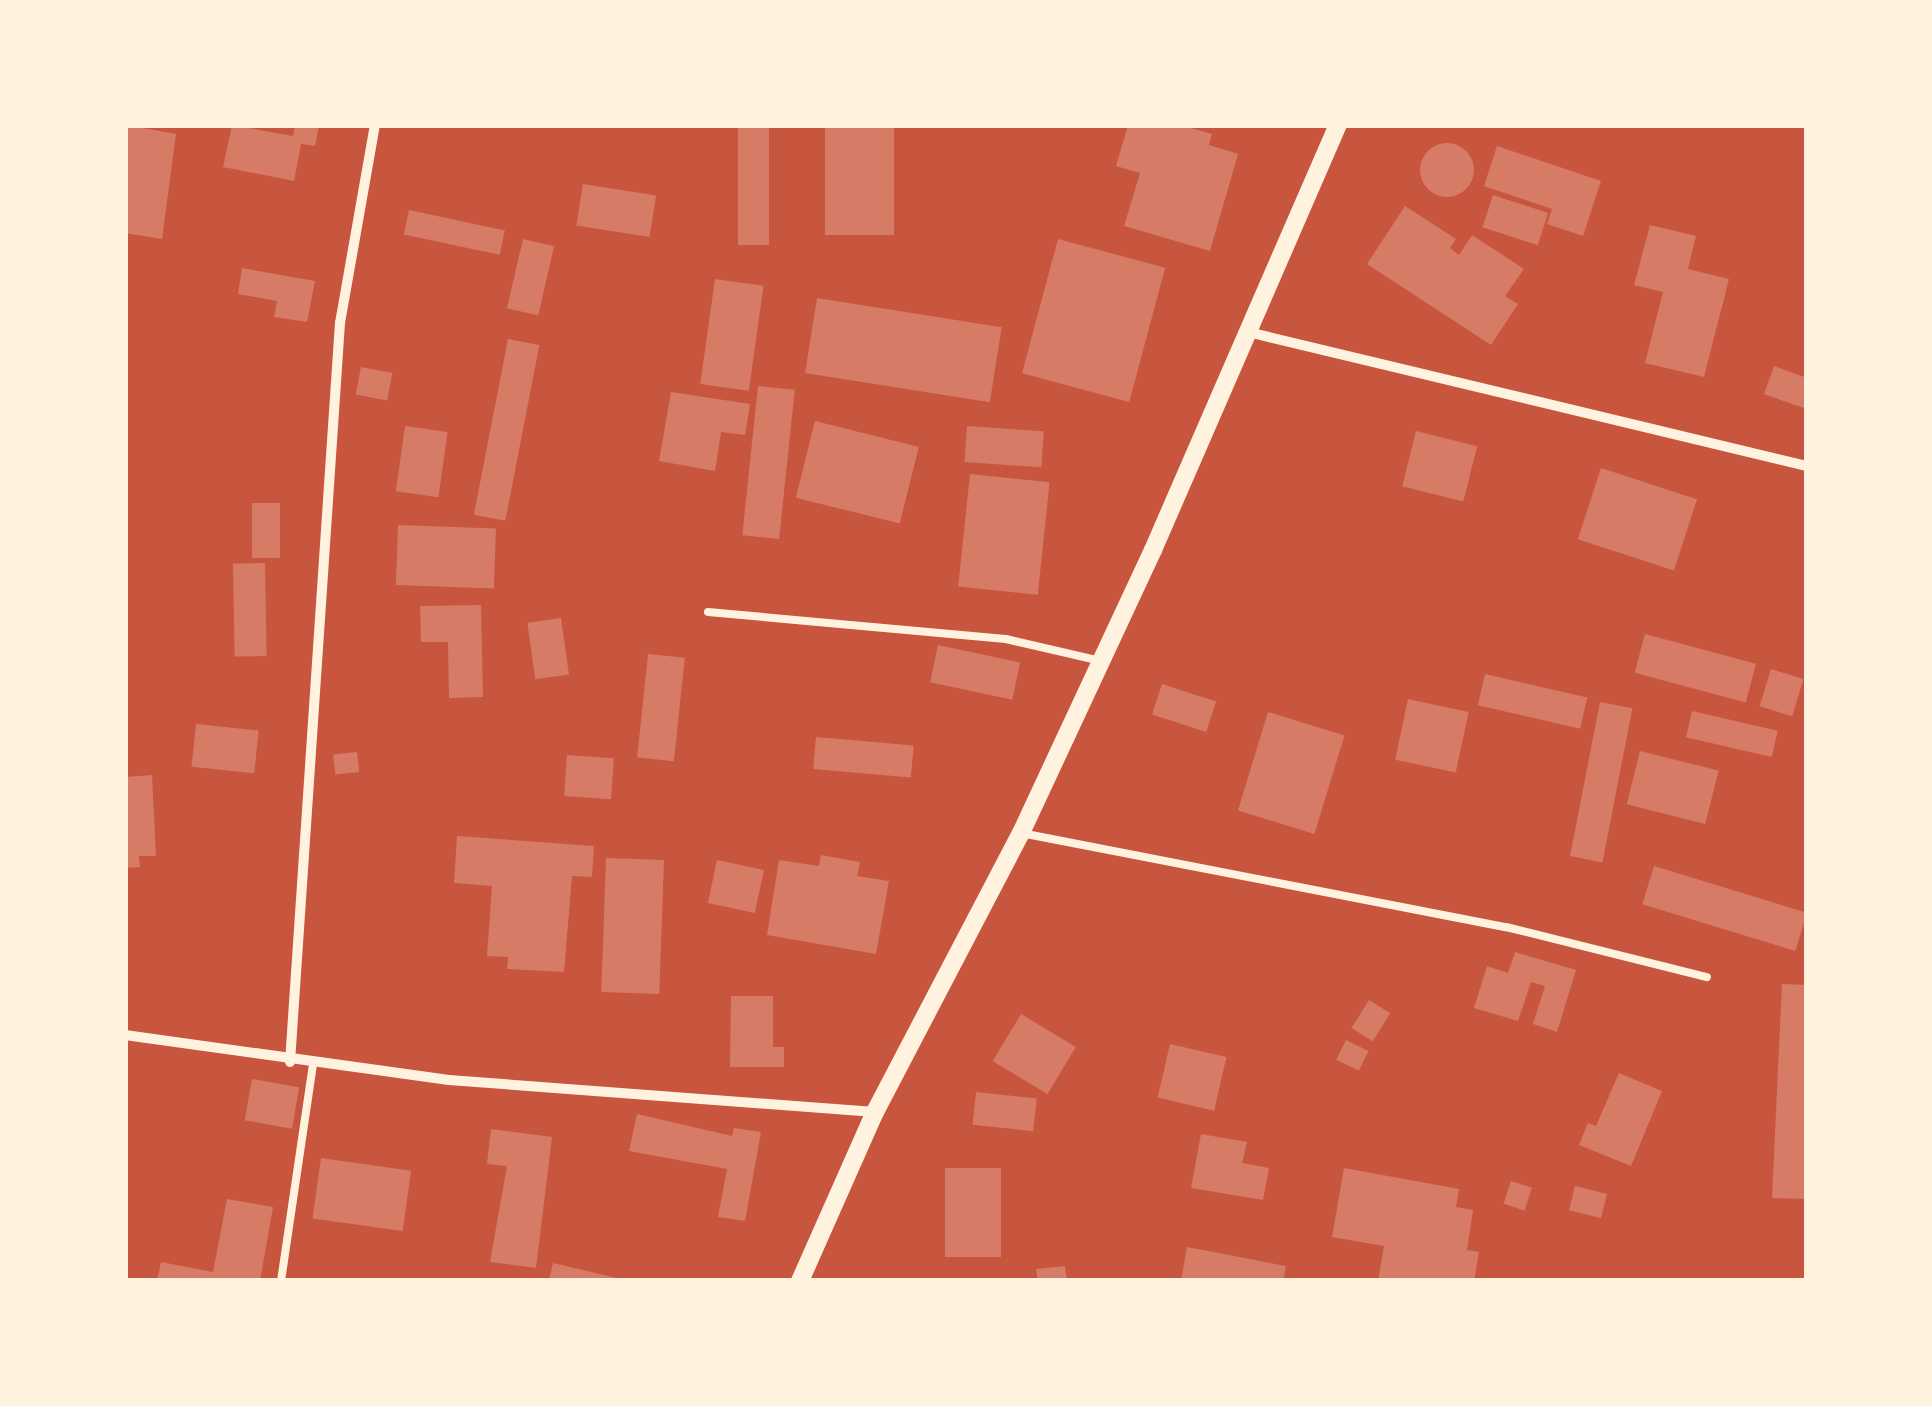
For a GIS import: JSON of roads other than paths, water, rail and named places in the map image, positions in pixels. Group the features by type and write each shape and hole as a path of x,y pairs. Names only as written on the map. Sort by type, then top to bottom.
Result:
{"street":[{"path":"290,1062 340,323 375,125"},
{"path":"800,1281 875,1112 1021,834 1338,125"},
{"path":"1248,332 1807,466"},
{"path":"125,1035 313,1065 875,1112"}],"lane":[{"path":"708,612 1006,639 1101,662"},
{"path":"1021,834 1506,927 1707,977"},
{"path":"281,1281 313,1065"}]}
